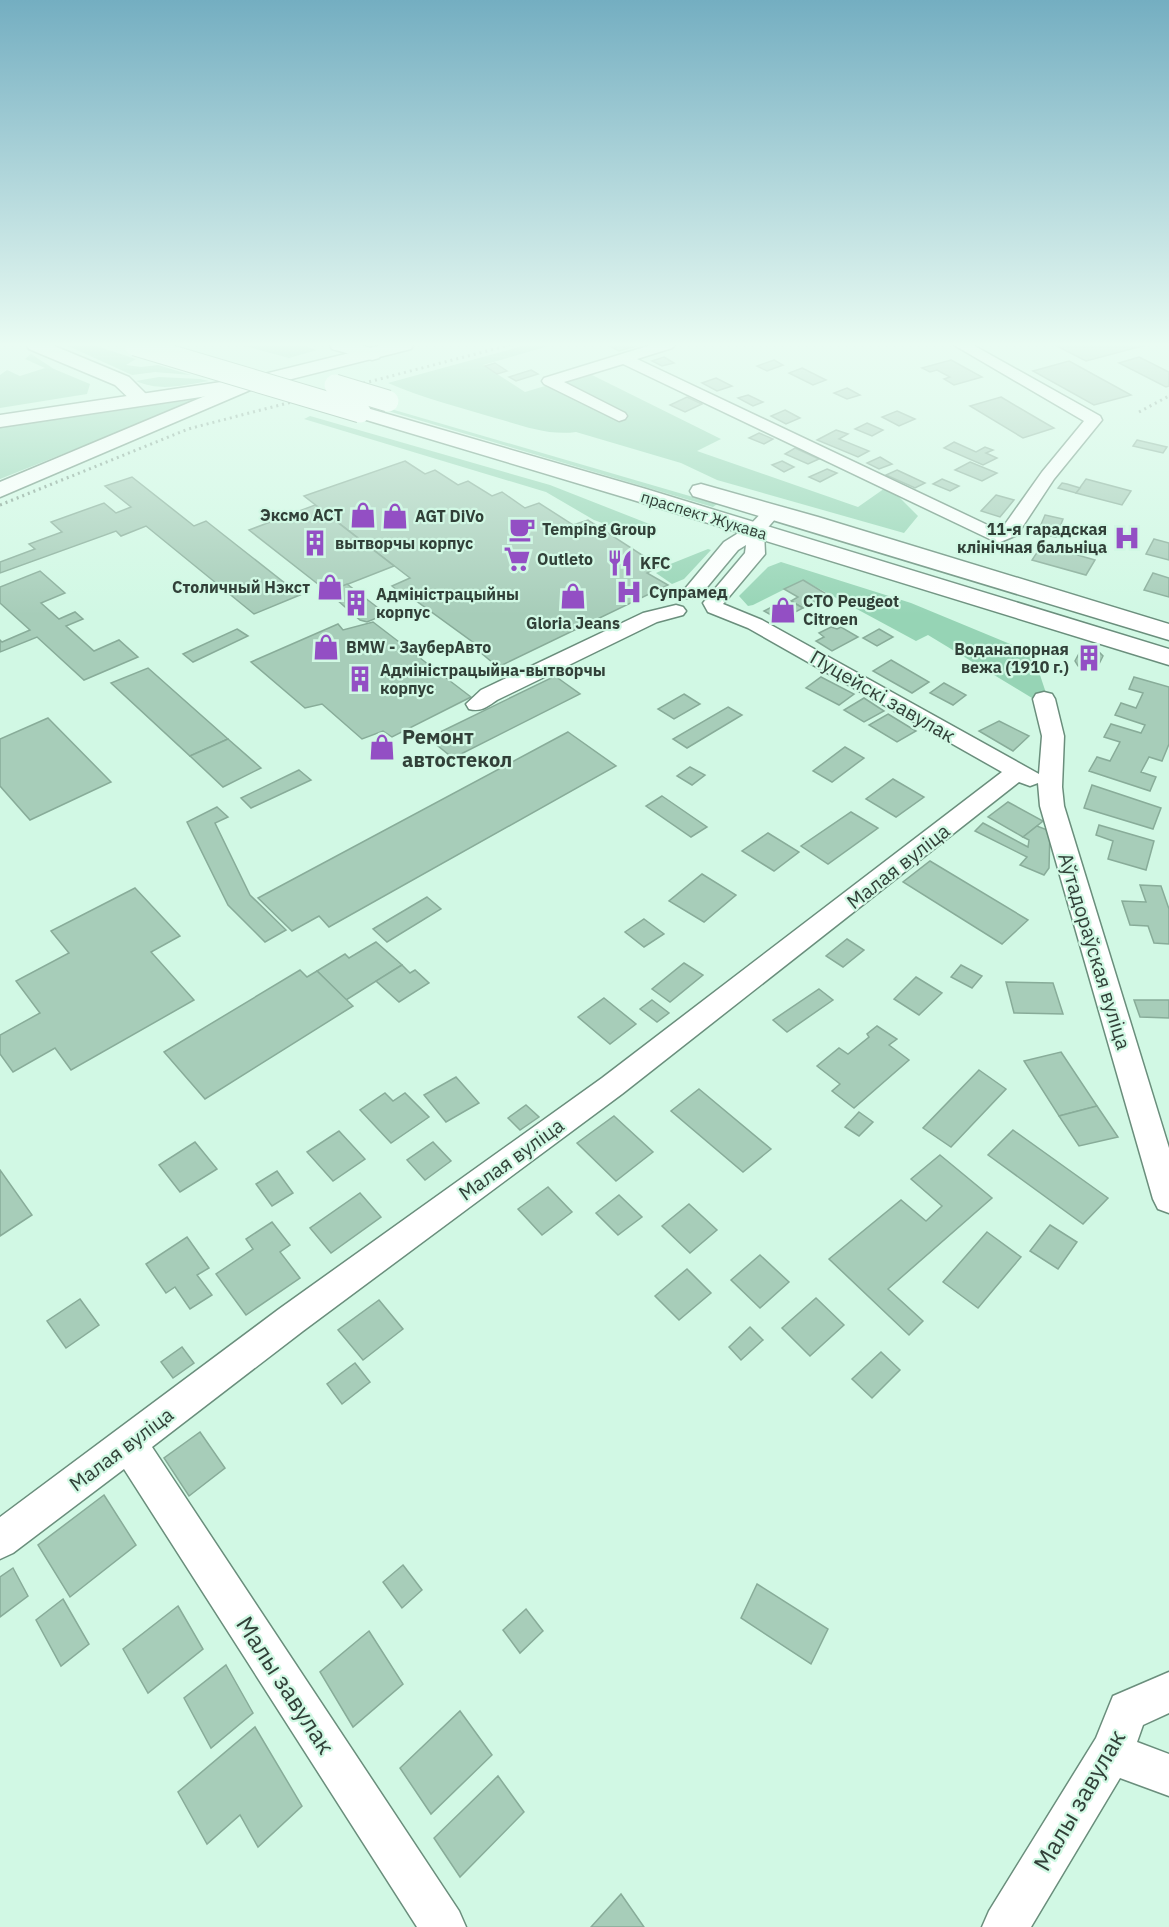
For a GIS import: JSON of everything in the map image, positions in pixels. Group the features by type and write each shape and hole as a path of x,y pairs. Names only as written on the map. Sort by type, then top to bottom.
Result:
{"main road":[{"path":"0,490 129,435"},
{"name":"праспект Жукава","path":"436,435 755,531 1048,607 1169,632"},
{"name":"праспект Жукава","path":"508,435 663,480"},
{"name":"праспект Жукава","path":"685,487 773,511 1048,607 1169,657"}],"street":[{"path":"784,435 998,537 1010,531 1048,476 1082,435"},
{"path":"699,612 675,602 691,594 731,546 755,531 773,511"},
{"path":"477,704 489,695 650,617 699,612 755,554 755,531"},
{"name":"Пуцейскі завулак","path":"699,612 755,624 1017,772 1050,787"},
{"name":"Аўтадораўская вуліца","path":"1044,699 1053,736 1050,787 1053,806 1169,1199"},
{"name":"Малая вуліца","path":"0,1540 282,1326 612,1086 1017,772"},
{"name":"Малы завулак","path":"128,1443 443,1927"},
{"name":"Малы завулак","path":"1005,1927 1112,1753 1128,1711 1169,1692"},
{"path":"1112,1753 1169,1775"}],"green space":[{"path":"0,435 120,435 88,449 83,446 0,479"},
{"path":"357,435 376,435 550,485 657,527 635,535 594,520 546,492"},
{"path":"469,435 480,435 717,504 713,507"},
{"path":"586,435 713,435 721,439 697,451 858,507 888,486 918,516 904,533 717,480 681,463"},
{"path":"708,549 711,550 684,579 672,584 656,573 665,569 663,567"},
{"path":"781,562 911,603 1027,651 1035,660 1046,693 1032,698 928,635 916,641 803,580 748,606 739,596 768,567"}],"building":[{"path":"763,435 773,439 764,444 749,438"},
{"path":"827,435 846,435 839,439 869,451 858,457 817,440"},
{"path":"1137,440 1167,447 1163,453 1133,446"},
{"path":"954,442 976,452 985,447 993,450 986,453 997,458 983,465 944,448"},
{"path":"795,448 819,459 808,464 785,454"},
{"path":"880,457 892,464 879,469 867,463"},
{"name":"Outleto","path":"405,461 425,474 435,470 458,485 468,481 492,496 502,492 525,508 539,503 573,525 588,520 659,566 647,573 668,585 498,667 481,653 485,651 392,586 410,578 304,496"},
{"path":"782,461 794,467 784,472 772,465"},
{"path":"970,462 997,473 982,481 955,470"},
{"path":"827,469 837,473 820,482 809,477"},
{"path":"897,470 925,483 915,488 886,475"},
{"path":"132,477 194,526 206,521 300,595 254,614 146,526 121,536 116,531 0,573 0,562 35,549 29,544 62,532 51,522 104,503 116,513 131,507 105,486"},
{"path":"942,479 959,486 950,491 933,484"},
{"path":"1086,479 1131,491 1122,505 1076,493"},
{"path":"1062,483 1080,488 1076,493 1058,488"},
{"path":"996,495 1014,500 1000,517 981,511"},
{"name":"вытворчы корпус","path":"315,505 394,566 328,592 249,530"},
{"path":"1045,515 1063,519 1056,537 1037,534"},
{"path":"1154,539 1169,543 1169,560 1146,554"},
{"path":"1042,545 1095,560 1086,575 1032,560"},
{"path":"40,571 65,593 41,603 59,619 75,612 83,619 66,626 94,651 119,640 138,657 84,680 37,637 0,652 0,640 2,642 30,630 0,603 0,587"},
{"path":"1153,573 1169,578 1169,597 1144,590"},
{"path":"803,580 828,595 803,608 791,601 798,597 784,589"},
{"name":"Адміністрацыйны корпус","path":"347,584 386,614 367,622 360,620 328,592"},
{"name":"СТО Peugeot Citroen","path":"787,599 803,608 780,620 764,611"},
{"name":"Адміністрацыйна-вытворчы корпус","path":"373,622 471,697 392,737 383,731 362,739 322,704 305,708 251,662 338,624 343,630"},
{"path":"831,627 837,629 841,627 858,637 832,651 816,641 824,637 819,633"},
{"path":"237,629 248,636 193,662 183,654"},
{"path":"879,629 893,637 877,646 863,638"},
{"name":"Воданапорная вежа (1910 г.)","path":"1088,648 1098,651 1103,656 1097,668 1090,671 1078,666 1075,661 1081,650"},
{"path":"891,660 929,682 912,693 873,671"},
{"path":"148,668 228,739 190,756 111,683"},
{"path":"555,676 580,694 453,758 428,738"},
{"path":"821,677 854,694 839,705 806,688"},
{"path":"1134,677 1169,687 1169,744 1162,761 1149,757 1141,772 1156,777 1150,791 1089,771 1097,757 1110,761 1120,742 1104,737 1111,724 1141,733 1145,725 1115,715 1121,703 1136,708 1143,693 1129,689"},
{"path":"944,683 966,695 953,705 930,693"},
{"path":"684,694 700,704 674,719 658,709"},
{"path":"864,698 884,711 864,722 844,710"},
{"path":"728,707 742,715 687,748 673,739"},
{"path":"888,714 916,731 897,742 869,725"},
{"path":"48,718 111,782 30,820 0,786 0,739"},
{"path":"999,721 1029,736 1013,751 979,731"},
{"path":"568,732 616,766 329,927 319,916 292,931 258,898"},
{"path":"228,739 261,768 223,787 190,756"},
{"path":"845,747 864,758 832,782 813,771"},
{"path":"690,767 705,775 692,785 677,776"},
{"path":"299,770 311,780 251,808 241,798"},
{"path":"893,779 924,797 896,817 866,799"},
{"path":"1092,785 1161,808 1153,829 1084,808"},
{"path":"662,796 707,827 691,837 646,806"},
{"path":"1008,802 1043,821 1023,837 988,817"},
{"path":"217,807 228,817 215,823 250,895 286,930 265,942 228,905 187,822"},
{"path":"851,812 878,828 828,864 801,846"},
{"path":"983,823 1028,847 1029,840 1023,837 1037,826 1050,831 1049,868 1044,875 1020,865 1027,857 975,831"},
{"path":"1099,825 1154,841 1146,870 1108,859 1113,841 1096,835"},
{"path":"768,833 799,852 774,871 742,851"},
{"path":"930,861 1028,920 1002,944 903,882"},
{"path":"702,874 736,895 704,922 669,901"},
{"path":"1140,885 1161,886 1169,909 1169,944 1154,943 1148,926 1130,925 1122,901 1146,902"},
{"path":"135,888 180,936 151,952 194,1000 71,1070 55,1048 13,1072 0,1054 0,1035 40,1013 16,981 69,953 51,931"},
{"path":"427,897 441,909 387,942 373,929"},
{"path":"644,919 664,934 644,947 625,932"},
{"path":"847,939 864,950 843,967 826,956"},
{"path":"376,942 402,965 346,1000 317,971 345,954 349,958"},
{"path":"684,963 703,975 670,1002 652,989"},
{"path":"402,965 410,973 415,970 429,983 399,1002 376,981"},
{"path":"961,965 982,976 972,988 951,977"},
{"path":"300,970 307,977 317,971 353,1006 205,1099 164,1052"},
{"path":"916,977 942,993 919,1015 894,999"},
{"path":"1006,982 1053,983 1063,1014 1014,1013"},
{"path":"819,989 833,1000 787,1032 773,1020"},
{"path":"604,998 636,1024 610,1044 578,1017"},
{"path":"652,1000 669,1013 657,1022 640,1009"},
{"path":"1134,1000 1169,1000 1169,1018 1140,1017"},
{"path":"877,1026 897,1039 889,1045 909,1060 854,1108 832,1091 840,1084 817,1066 839,1048 848,1054 869,1037 867,1034"},
{"path":"1061,1052 1097,1106 1059,1116 1024,1061"},
{"path":"979,1070 1006,1089 951,1147 923,1128"},
{"path":"456,1077 479,1103 446,1122 424,1095"},
{"path":"699,1089 771,1149 743,1172 671,1111"},
{"path":"385,1093 393,1101 405,1093 429,1117 391,1143 360,1110"},
{"path":"526,1105 539,1117 520,1130 508,1118"},
{"path":"1097,1106 1118,1137 1079,1146 1059,1116"},
{"path":"859,1112 873,1122 859,1136 845,1127"},
{"path":"614,1116 653,1152 616,1181 577,1143"},
{"path":"1013,1130 1108,1198 1083,1224 988,1155"},
{"path":"339,1131 365,1159 333,1181 307,1152"},
{"path":"195,1142 217,1169 180,1192 159,1165"},
{"path":"433,1142 451,1161 425,1180 407,1160"},
{"path":"940,1155 992,1198 888,1289 923,1321 909,1335 829,1259 901,1200 926,1221 942,1206 911,1179"},
{"path":"0,1170 32,1215 0,1236"},
{"path":"277,1171 293,1193 272,1206 256,1184"},
{"path":"548,1187 572,1212 542,1235 518,1209"},
{"path":"360,1193 381,1217 331,1253 310,1228"},
{"path":"619,1195 642,1217 618,1235 596,1213"},
{"path":"689,1204 717,1230 690,1253 662,1226"},
{"path":"272,1222 290,1245 280,1252 300,1278 246,1315 216,1274 253,1249 246,1239"},
{"path":"1050,1225 1077,1242 1058,1269 1030,1251"},
{"path":"987,1232 1021,1257 978,1308 943,1282"},
{"path":"187,1237 209,1268 197,1275 212,1295 190,1309 175,1287 166,1293 146,1264"},
{"path":"760,1255 789,1282 760,1308 731,1280"},
{"path":"687,1269 711,1293 679,1320 655,1296"},
{"path":"816,1298 844,1325 810,1356 782,1328"},
{"path":"80,1299 99,1325 66,1348 47,1321"},
{"path":"379,1300 403,1329 363,1360 338,1330"},
{"path":"750,1327 763,1340 741,1360 729,1347"},
{"path":"182,1347 194,1363 173,1378 161,1362"},
{"path":"881,1352 900,1370 872,1398 852,1379"},
{"path":"355,1363 370,1382 342,1404 327,1384"},
{"path":"200,1432 225,1468 189,1496 164,1458"},
{"path":"104,1495 136,1545 70,1597 38,1545"},
{"path":"403,1565 422,1590 402,1608 383,1582"},
{"path":"13,1568 28,1596 0,1617 0,1577"},
{"path":"757,1584 828,1629 811,1664 741,1618"},
{"path":"63,1599 89,1644 61,1666 36,1620"},
{"path":"178,1606 203,1649 148,1693 123,1649"},
{"path":"526,1609 543,1631 520,1653 503,1630"},
{"path":"369,1631 403,1684 353,1727 320,1672"},
{"path":"226,1665 253,1713 211,1748 184,1698"},
{"path":"460,1711 492,1755 431,1814 400,1768"},
{"path":"255,1727 302,1806 258,1847 240,1815 207,1844 178,1792"},
{"path":"498,1776 524,1812 460,1877 434,1838"},
{"path":"621,1894 644,1927 591,1927"}],"railway":[{"path":"0,505 173,435"}],"place":[{"name":"Эксмо АСТ","path":"363,515"},
{"name":"AGT DiVo","path":"395,516"},
{"name":"Temping Group","path":"522,529"},
{"name":"11-я гарадская клінічная бальніца","path":"1127,538"},
{"name":"вытворчы корпус","path":"315,543"},
{"name":"Outleto","path":"517,559"},
{"name":"KFC","path":"620,563"},
{"name":"Столичный Нэкст","path":"330,587"},
{"name":"Супрамед","path":"629,592"},
{"name":"Gloria Jeans","path":"573,596"},
{"name":"Адміністрацыйны корпус","path":"356,603"},
{"name":"СТО Peugeot Citroen","path":"783,610"},
{"name":"BMW - ЗауберАвто","path":"326,647"},
{"name":"Воданапорная вежа (1910 г.)","path":"1089,658"},
{"name":"Адміністрацыйна-вытворчы корпус","path":"360,679"},
{"name":"Ремонт автостекол","path":"382,747"}]}
